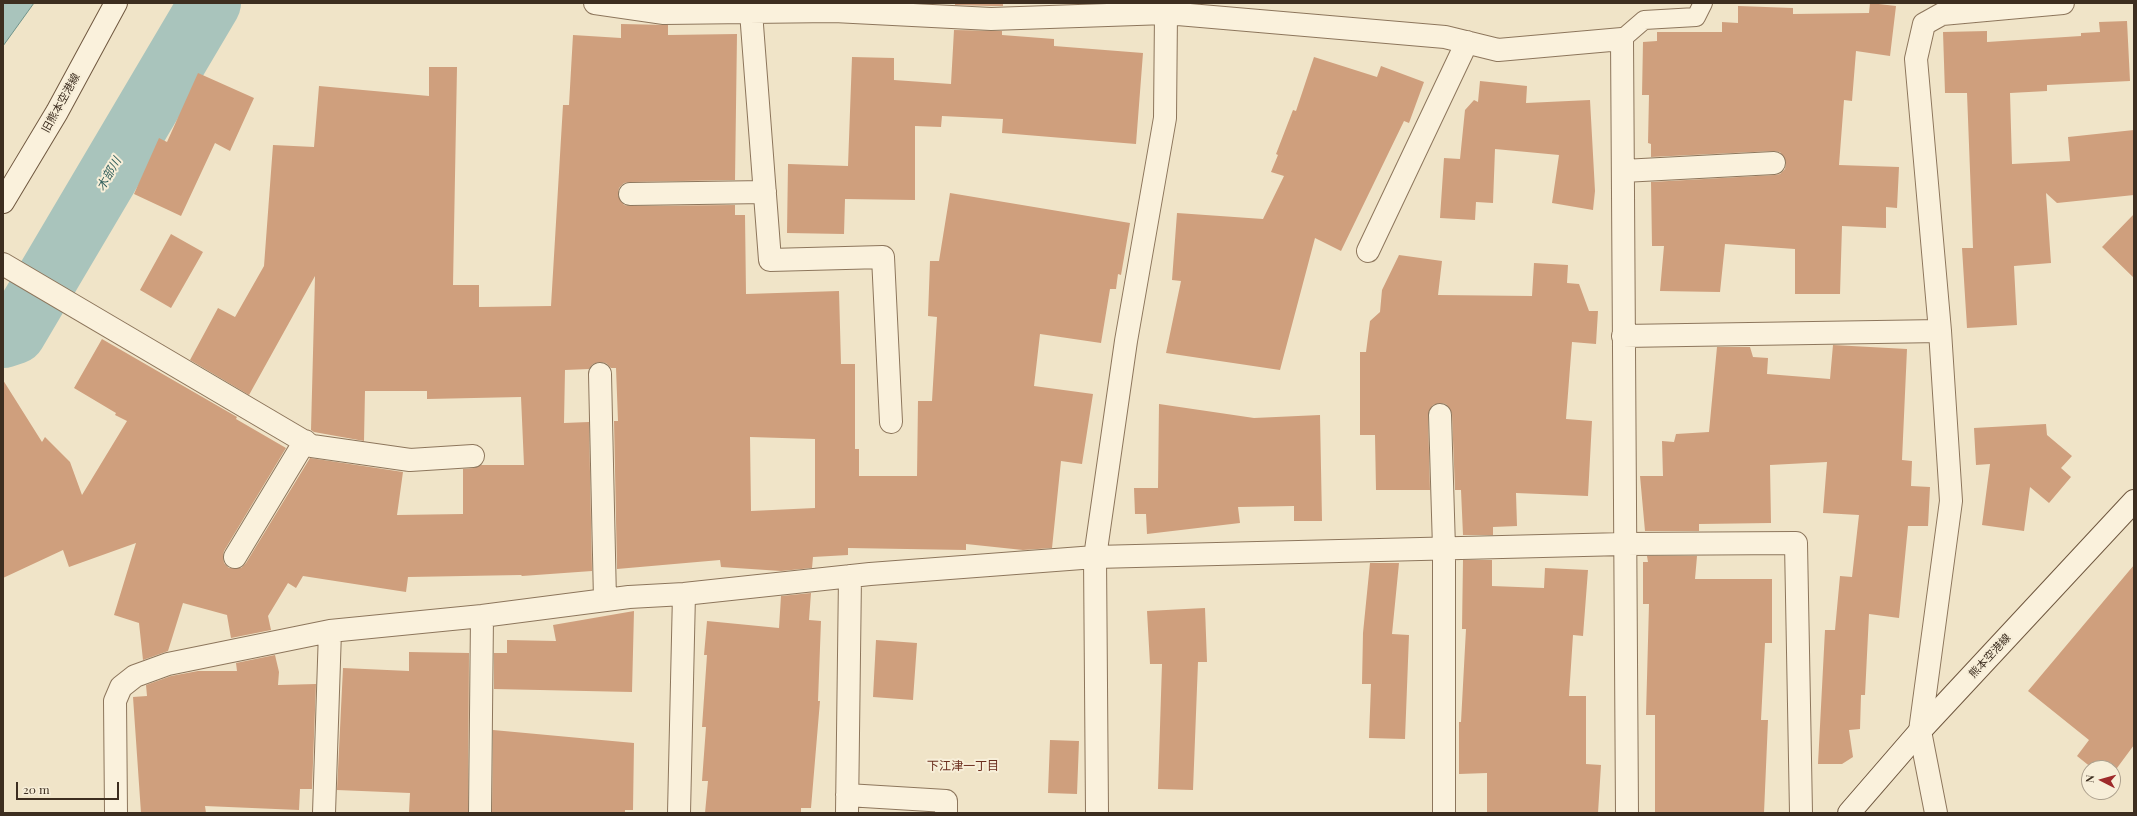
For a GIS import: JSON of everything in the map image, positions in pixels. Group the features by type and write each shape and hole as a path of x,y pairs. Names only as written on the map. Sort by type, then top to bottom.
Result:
{"street":[{"name":"旧熊本空港線","path":"3,202 57,112 116,3"},
{"path":"595,3 664,13 751,12 834,7 991,19 1137,8 1166,14 1444,37 1498,50 1622,39 1624,544 1627,813"},
{"path":"1936,813 1920,731 1951,501 1940,331 1916,59 1924,24 1942,14 1982,7 2063,3"},
{"path":"751,12 770,260 883,258 891,422"},
{"path":"1097,813 1095,557 1126,341 1165,118 1166,14"},
{"path":"1368,251 1467,42"},
{"path":"1623,171 1774,163"},
{"path":"630,194 765,192"},
{"path":"3,264 312,446 410,460 473,456"},
{"path":"1623,336 1940,331"},
{"path":"600,374 606,600"},
{"path":"1440,415 1444,548 1444,813"},
{"path":"235,557 305,441"},
{"name":"熊本空港線","path":"1848,813 1920,731 2134,501"},
{"path":"116,813 115,701 121,686 135,676 168,664 330,631 482,616 606,600 684,594 850,576 1095,557 1624,544 1796,543 1801,813"},
{"path":"850,576 847,804 946,800 946,813"},
{"path":"679,813 684,594"},
{"path":"480,813 482,616"},
{"path":"324,813 330,631"}],"lane":[{"path":"1622,39 1644,20 1696,17 1703,3"}],"water":[{"path":"3,3 34,3 3,46"}],"building":[{"path":"955,3 1003,3 1003,6 955,5"},
{"path":"1870,3 1896,6 1890,56 1856,51 1852,101 1844,100 1839,165 1899,167 1897,208 1886,207 1886,228 1842,226 1840,294 1795,294 1795,249 1725,244 1720,292 1660,291 1664,246 1652,246 1651,182 1775,175 1780,174 1785,169 1786,162 1780,152 1773,151 1651,157 1651,144 1648,143 1649,95 1642,95 1643,42 1657,41 1657,32 1722,32 1722,22 1738,23 1738,6 1793,8 1793,14 1869,13"},
{"path":"2127,21 2130,81 2047,85 2047,91 2010,93 2012,164 2070,161 2068,137 2134,130 2134,195 2057,203 2046,193 2051,263 2014,266 2017,325 1967,328 1962,248 1973,248 1967,93 1945,93 1943,32 1987,31 1987,42 2081,36 2081,33 2100,32 2099,22"},
{"path":"621,24 668,25 668,35 737,34 735,180 630,182 624,183 619,188 618,195 624,205 630,206 735,205 735,215 745,215 746,294 839,291 841,364 855,364 855,449 859,449 859,476 917,476 918,401 932,401 937,317 928,316 930,261 939,261 950,193 1130,223 1121,275 1118,274 1116,289 1110,289 1101,343 1040,334 1034,386 1093,394 1082,464 1061,461 1052,548 1023,550 966,544 966,550 848,548 848,555 813,557 812,568 781,571 721,567 720,560 617,569 614,421 618,421 616,368 611,368 606,363 599,362 593,364 589,369 565,370 564,423 589,422 592,571 522,576 408,577 406,592 303,576 296,588 288,583 268,616 271,630 231,638 227,615 183,603 168,651 143,660 139,623 114,615 136,543 69,567 63,550 3,578 3,380 42,442 45,437 70,462 82,495 127,421 115,415 116,413 74,388 102,339 237,417 236,419 286,448 224,551 224,563 229,568 241,568 246,563 310,458 403,472 397,515 463,514 463,469 474,468 481,465 524,465 521,397 427,399 427,391 365,391 364,441 314,432 311,430 315,276 249,395 190,360 218,308 235,317 264,266 273,145 314,147 319,86 429,96 429,67 457,67 453,285 479,285 479,307 551,306 563,105 569,105 573,35 621,38","holes":["750,437 815,439 815,508 751,511"]},
{"path":"954,30 1002,31 1002,35 1054,39 1054,46 1143,53 1136,144 1002,133 1003,119 942,116 941,127 915,126 915,200 845,199 844,234 787,233 788,164 848,166 852,57 894,58 894,80 951,84"},
{"path":"1314,57 1377,77 1381,66 1424,82 1409,123 1404,121 1341,251 1315,238 1280,370 1166,353 1181,281 1172,280 1177,213 1263,219 1284,176 1271,172 1278,155 1276,154 1293,110 1296,111"},
{"path":"198,73 254,98 230,151 215,143 181,216 134,194 159,138 167,142"},
{"path":"1480,81 1527,86 1526,103 1590,100 1595,191 1593,210 1552,203 1559,155 1495,149 1493,203 1476,202 1475,220 1440,218 1444,158 1460,159 1465,110 1474,100 1478,102"},
{"path":"2134,214 2134,278 2102,247"},
{"path":"171,234 203,252 171,308 140,290"},
{"path":"1399,255 1442,261 1438,295 1532,296 1534,263 1568,265 1567,283 1579,284 1589,311 1598,311 1596,344 1572,342 1566,419 1592,421 1588,496 1516,493 1517,526 1493,527 1493,535 1463,535 1461,490 1455,490 1452,414 1446,404 1440,403 1433,405 1428,415 1430,490 1376,490 1375,435 1360,435 1360,352 1366,352 1370,321 1380,312 1382,290"},
{"path":"1833,345 1907,349 1902,460 1912,461 1911,486 1930,487 1928,526 1908,526 1899,618 1869,614 1865,695 1861,695 1860,729 1849,730 1853,757 1842,764 1818,764 1825,630 1835,630 1840,576 1852,577 1859,515 1823,513 1827,462 1770,465 1771,523 1699,524 1699,531 1645,531 1640,476 1663,476 1662,441 1674,442 1676,434 1709,432 1717,347 1750,347 1753,357 1768,358 1767,374 1830,379"},
{"path":"1159,404 1254,418 1320,415 1322,521 1294,521 1294,506 1238,507 1240,523 1147,534 1146,514 1135,514 1134,488 1158,488"},
{"path":"2046,424 2047,435 2072,456 2061,468 2071,477 2049,503 2030,487 2024,531 1982,525 1990,464 1976,465 1974,428"},
{"path":"1647,556 1697,556 1695,579 1772,579 1772,643 1765,643 1761,720 1768,720 1764,813 1655,813 1655,715 1646,715 1649,604 1643,604 1643,562 1648,562"},
{"path":"1463,560 1492,560 1492,586 1544,588 1545,568 1588,570 1583,636 1573,635 1569,696 1586,696 1586,764 1601,765 1598,813 1487,813 1487,773 1459,774 1459,722 1461,722 1466,629 1462,629"},
{"path":"1370,563 1399,563 1392,634 1409,635 1405,739 1369,738 1371,684 1362,684 1363,633"},
{"path":"2134,565 2134,745 2121,763 2121,760 2082,760 2077,756 2089,740 2028,691"},
{"path":"811,593 809,620 821,621 818,701 820,701 811,808 801,808 801,813 705,813 708,781 702,781 706,727 702,727 707,655 704,655 707,621 779,628 781,596"},
{"path":"1205,608 1207,662 1198,662 1193,790 1158,789 1162,664 1150,664 1147,611"},
{"path":"634,611 632,692 494,689 494,653 507,653 507,640 556,641 553,625"},
{"path":"876,640 917,643 913,700 873,697"},
{"path":"409,652 469,653 468,813 409,812 410,793 337,790 343,668 409,671"},
{"path":"275,655 279,672 278,685 316,684 312,789 300,789 299,810 205,806 206,813 141,813 133,697 147,696 146,685 171,676 198,671 237,671 236,663"},
{"path":"493,730 634,743 633,810 625,810 625,813 492,813"},
{"path":"1050,740 1079,741 1077,794 1048,793"}],"waterway":[{"name":"木部川","path":"3,337 15,333 210,3"}],"district":[{"name":"下江津一丁目","path":"963,766"}]}
